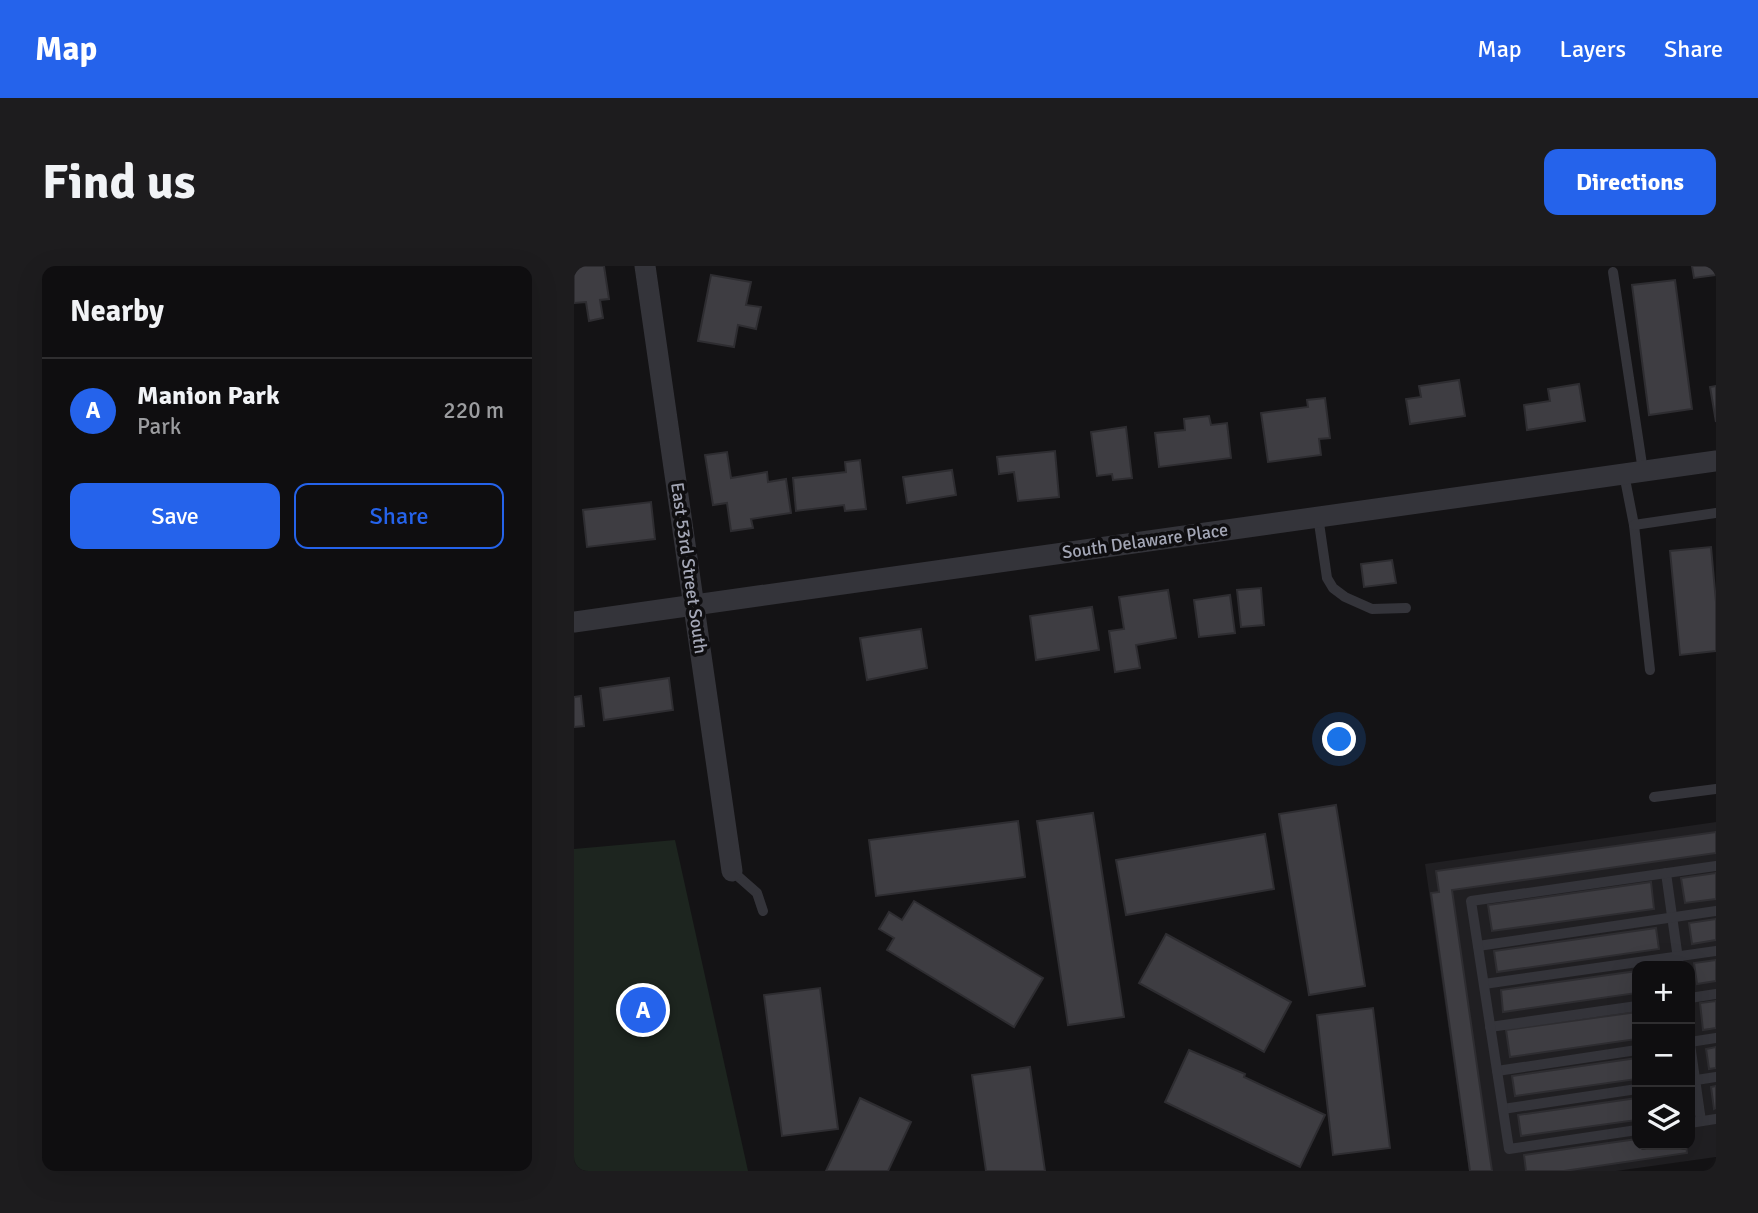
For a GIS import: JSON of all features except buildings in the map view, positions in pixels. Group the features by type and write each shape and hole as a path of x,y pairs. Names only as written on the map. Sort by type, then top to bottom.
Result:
{"street":[{"name":"East 53rd Street South","path":"645,266 732,871"},
{"name":"South Delaware Place","path":"574,622 1716,461"}],"lane":[{"path":"1613,272 1634,472 1634,526 1650,670"},
{"path":"1634,526 1716,513"},
{"path":"1318,516 1327,578 1333,588 1345,597 1372,609 1406,608"},
{"path":"1654,797 1716,789"},
{"path":"1632,1131 1509,1149 1471,901 1716,866"},
{"path":"732,871 757,893 763,911"},
{"path":"1666,873 1678,961 1716,951"},
{"path":"1478,946 1716,911"},
{"path":"1484,984 1632,966"},
{"path":"1695,997 1716,994"},
{"path":"1490,1027 1632,1007"},
{"path":"1695,1042 1716,1038"},
{"path":"1496,1070 1632,1051"},
{"path":"1695,1080 1716,1077"},
{"path":"1503,1109 1632,1090"},
{"path":"1695,1122 1716,1119"}],"shaded area":[{"path":"1716,822 1716,1157 1616,1171 1469,1171 1425,864"},
{"path":"675,840 748,1171 574,1171 574,849"}],"place":[{"name":"Manion Park","path":"643,1010"}]}
